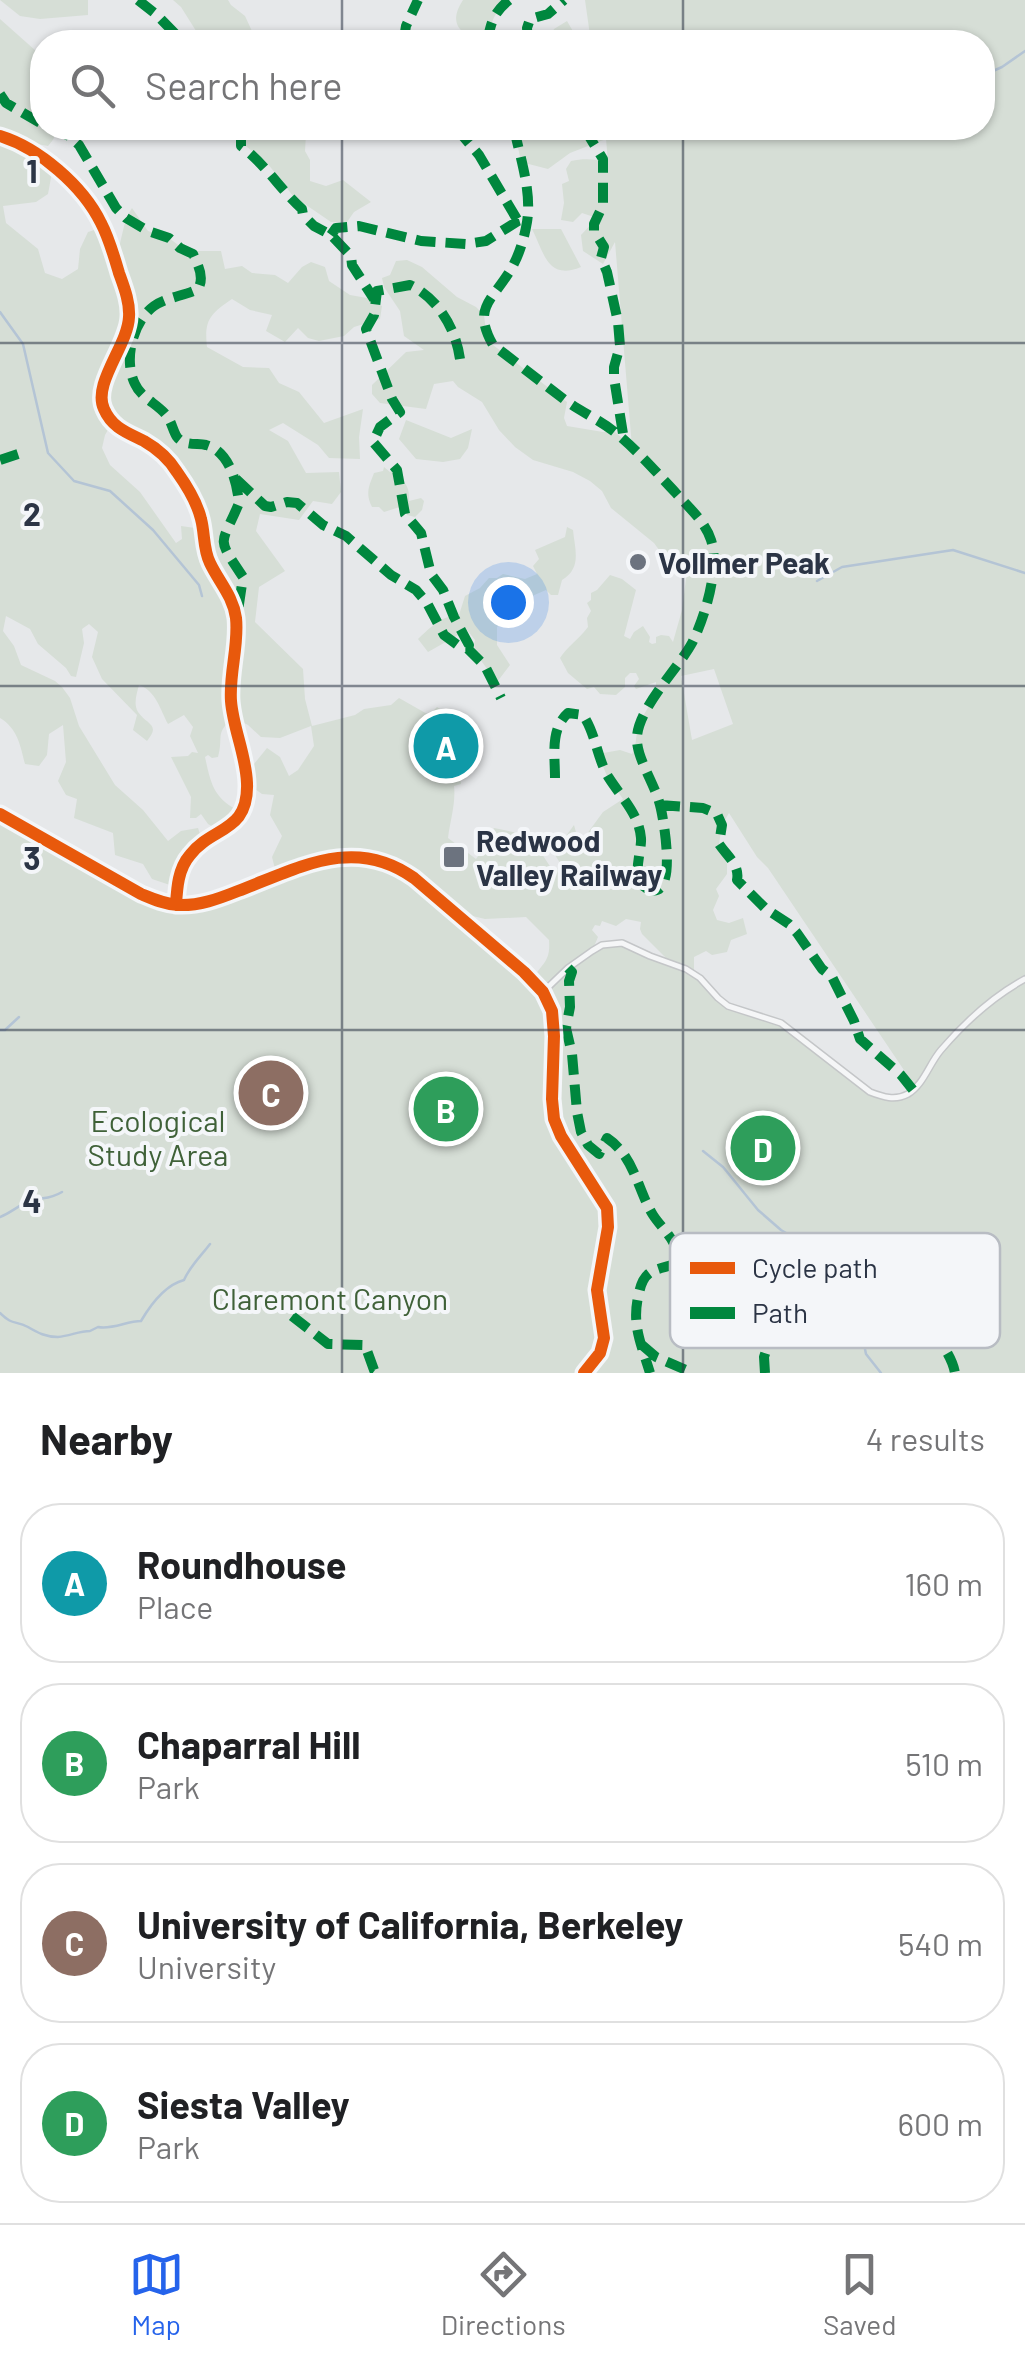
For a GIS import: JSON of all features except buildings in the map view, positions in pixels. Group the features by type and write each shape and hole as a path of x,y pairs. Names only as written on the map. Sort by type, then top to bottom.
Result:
{"street":[{"path":"0,136 40,154 93,208 104,227 125,289 130,318 100,398 104,410 112,423 162,453 175,468 196,504 210,563 228,593 236,619 231,698 244,762 246,799 233,824 192,852 184,864 176,905"},
{"path":"0,814 141,894 176,905 216,900 334,858 378,858 414,878 524,972 543,992 552,1011 554,1119 606,1208 608,1227 597,1290 604,1338 600,1353 584,1373"},
{"path":"543,992 592,951 602,945 622,943 686,968 728,1006 781,1023 870,1092 896,1098 916,1088 942,1049 971,1018 1025,979"}],"green space":[{"path":"0,0 88,0 88,15 40,19 20,16"},
{"path":"173,0 228,0 245,16 251,30 195,30"},
{"path":"463,0 509,0 499,9 491,30 462,30 457,23"},
{"path":"585,0 1025,0 1025,1373 0,1373 0,814 161,903 197,905 277,877 272,857 282,836 270,815 274,795 262,794 247,783 254,764 267,748 280,757 289,776 298,770 314,746 311,726 280,738 261,737 234,718 222,731 218,757 205,757 215,790 241,812 233,824 217,829 201,814 190,818 191,797 171,757 198,753 190,736 193,727 184,715 168,724 154,696 139,685 137,709 153,728 147,741 133,730 137,715 102,679 92,657 98,632 89,624 82,629 84,643 76,677 38,644 30,629 6,616 3,631 21,665 62,687 79,726 115,785 143,810 168,841 181,831 198,828 203,843 192,852 178,882 170,885 152,879 143,864 115,855 113,833 74,818 77,799 66,795 58,781 66,762 63,725 49,734 47,755 39,766 25,764 15,732 0,718 0,19 30,46 30,140 52,140 48,146 37,144 40,154 53,167 48,194 36,202 3,206 6,223 38,249 45,273 62,279 78,269 80,249 88,232 104,227 116,260 132,208 148,231 169,238 186,251 221,251 225,269 242,266 252,273 275,275 288,283 311,262 325,267 329,281 350,295 382,306 380,319 354,327 344,336 319,341 308,338 298,328 285,342 266,331 272,315 250,310 232,299 208,324 207,347 243,367 269,368 279,383 299,392 324,423 363,409 360,459 329,458 318,445 283,423 269,430 288,441 306,473 339,472 341,492 332,504 313,501 299,520 260,514 256,531 285,571 259,587 255,622 303,669 312,726 364,709 391,705 399,698 429,715 437,707 461,721 461,784 454,786 448,838 476,859 494,828 523,834 555,874 560,863 552,850 555,838 566,836 574,825 577,836 584,838 603,812 623,799 598,754 620,750 632,754 656,682 636,689 639,679 636,673 630,673 625,678 625,687 616,695 600,694 568,673 560,658 588,627 591,611 587,603 591,593 610,575 636,590 624,636 630,639 643,626 652,644 661,635 669,636 673,642 687,571 670,565 654,543 611,508 602,491 590,481 533,460 515,447 482,402 453,381 434,384 426,409 380,403 372,394 372,385 406,352 424,350 404,336 400,311 382,278 390,275 396,261 407,260 422,267 484,315 493,345 567,402 567,426 614,431 632,447 615,242 603,264 583,251 581,235 597,218 582,213 573,222 561,220 562,184 569,181 566,169 571,161 608,162 606,140 995,140 995,30 589,30","holes":["112,423 162,453 201,516 202,529 181,526 182,539 176,543 140,492 110,465 102,448","714,669 733,724 692,740 681,676","729,813 916,1088 896,1098 870,1092 781,1023 728,1006 694,973 694,957 706,951 712,955 727,952 731,940 747,934 743,918 729,923 717,920 713,910 719,896 716,889 727,874 719,844","456,912 485,919 526,917 549,940 547,959 533,980","626,919 641,922 642,934 669,961 612,942 593,949 598,937 592,930 595,925 600,926 602,921 616,926"]},
{"path":"567,21 572,30 554,30 554,29"},
{"path":"306,140 310,181 326,186 343,180 371,202 354,212 347,222 331,222 293,196 268,164 242,143"},
{"path":"516,140 603,140 570,153 548,169 521,162"},
{"path":"532,229 561,229 581,267 554,267"},
{"path":"406,420 451,438 472,429 468,448 460,459 416,459 399,439"},
{"path":"384,467 390,472 394,470 405,484 409,501 424,501 415,517 407,515 406,505 384,512 372,507 369,486 374,473"},
{"path":"567,527 573,530 575,545 572,570 562,580 558,595 546,590 532,596 497,627 497,645 510,665 494,686 467,630 428,652 418,639 442,620 459,615 465,596 489,578 503,574 525,579 537,574 533,566 539,559 535,550 565,537"}],"waterway":[{"path":"995,70 1025,51"},
{"path":"0,312 23,344 48,453 74,481 110,491 153,530 199,585 202,596"},
{"path":"817,581 842,567 953,550 1025,573"},
{"path":"0,1030 19,1017"},
{"path":"703,1151 723,1167 758,1210 786,1233"},
{"path":"0,1217 26,1202 62,1192"},
{"path":"0,1313 54,1337 141,1321 165,1291 184,1280 210,1244"},
{"path":"865,1348 881,1373"}],"marked path":[{"path":"138,0 171,30"},
{"path":"405,30 418,0"},
{"path":"490,30 499,9 509,0"},
{"path":"527,30 530,19 548,14 564,0"},
{"path":"0,94 6,103 30,117"},
{"path":"73,140 116,208 126,218 193,254 199,267 198,289 159,303 140,321 132,342 130,364 138,389 167,416 177,437 214,448 230,468 239,503 224,541 243,577 238,611"},
{"path":"241,140 241,146 302,209 303,215 351,256 352,265 374,299"},
{"path":"466,140 518,221"},
{"path":"517,140 527,187 527,222 515,262 486,306 487,333 493,345 632,447 700,520 711,540 714,564 710,592 692,643 650,704 638,729 638,748 658,797 664,825 667,857 663,884 656,890 641,884 637,821 605,771 583,715 568,713 558,727 555,778"},
{"path":"591,140 603,159 603,205 594,231 604,247 601,258 618,322 620,346 614,378 624,440"},
{"path":"331,235 336,228 359,226 421,241 466,244 486,241 528,218"},
{"path":"460,359 450,326 429,298 410,285 377,291 374,315 366,329 400,412 380,427 373,442 397,470 405,514 421,533 431,574 443,590 468,649"},
{"path":"0,460 18,454"},
{"path":"236,479 265,506 297,503 416,590 444,635 468,649 485,666 501,698"},
{"path":"660,805 703,808 717,814 722,825 719,844 735,865 737,880 797,933 832,977 860,1039 913,1090"},
{"path":"568,968 572,972 566,1028 581,1132 599,1154 607,1138 624,1154 648,1205 670,1237"},
{"path":"650,1373 637,1324 639,1293 646,1276 670,1266"},
{"path":"292,1316 328,1344 365,1345 378,1373"},
{"path":"642,1345 656,1357 693,1373"},
{"path":"765,1373 767,1348"},
{"path":"944,1348 955,1373"}],"cycle path":[{"path":"0,136 30,149 58,170 83,195 104,229 129,311 123,340 106,376 104,409 116,425 163,455 184,483 199,513 208,558 236,618 231,701 246,773 246,799 236,820 186,860 176,905"},
{"path":"0,814 141,894 173,904 223,897 326,860 348,857 392,865 414,878 524,972 543,992 552,1011 554,1119 607,1208 608,1227 597,1290 604,1338 600,1353 584,1373"}],"place":[{"name":"Vollmer Peak","path":"638,562"},
{"name":"Roundhouse","path":"446,746"},
{"name":"Redwood Valley Railway","path":"454,857"},
{"name":"University of California, Berkeley","path":"271,1093"},
{"name":"Chaparral Hill","path":"446,1109"},
{"name":"Siesta Valley","path":"763,1148"}],"park label":[{"name":"Ecological Study Area","path":"158,1137"},
{"name":"Claremont Canyon","path":"330,1298"}]}
